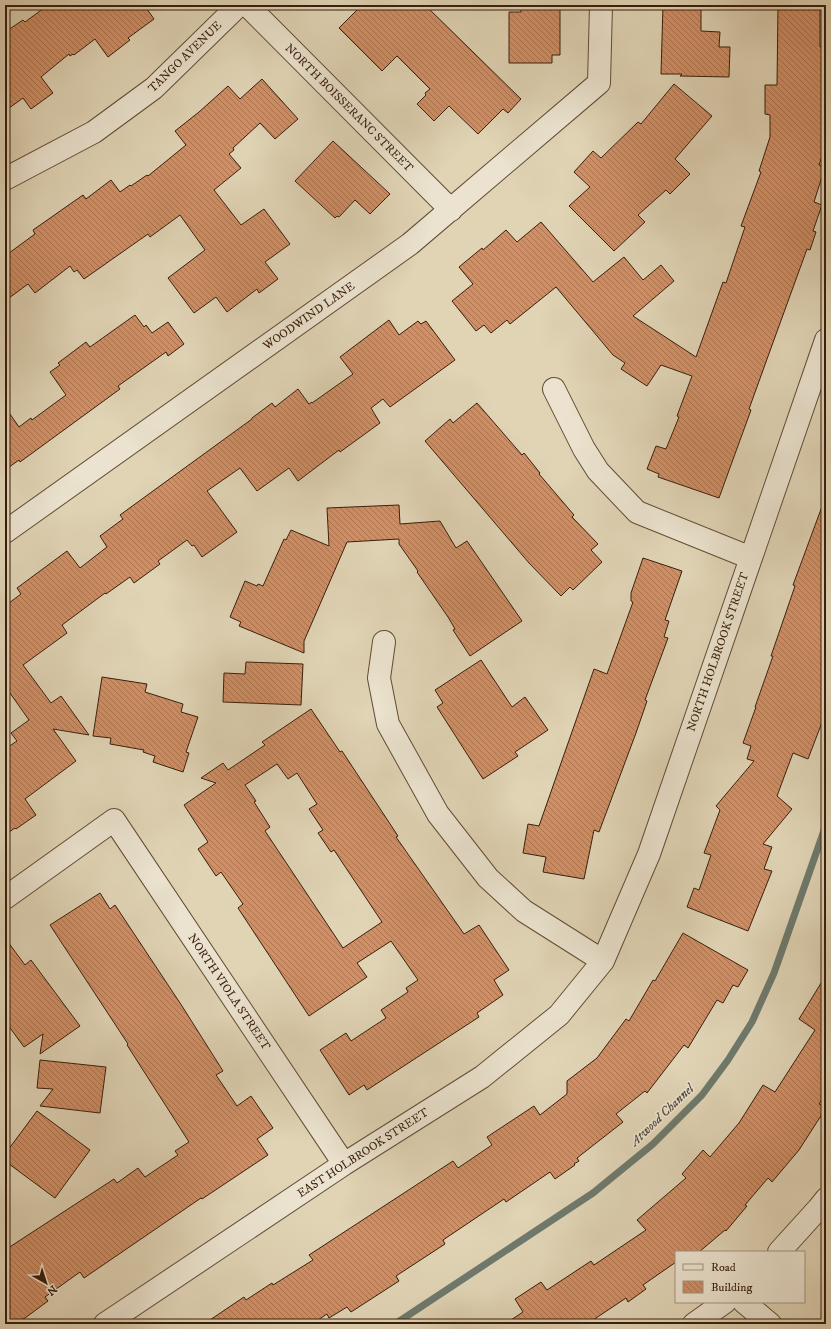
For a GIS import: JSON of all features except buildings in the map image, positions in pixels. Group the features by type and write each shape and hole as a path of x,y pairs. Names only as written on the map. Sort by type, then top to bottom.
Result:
{"street":[{"name":"TANGO AVENUE","path":"5,179 94,132 154,88 239,5"},
{"name":"NORTH BOISSERANC STREET","path":"247,5 451,210"},
{"name":"WOODWIND LANE","path":"5,532 352,287 410,244 599,83 601,5"},
{"name":"NORTH HOLBROOK STREET","path":"603,961 649,854 826,340"},
{"path":"554,389 584,449 598,471 637,512 751,558"},
{"path":"384,642 379,678 388,724 438,814 488,878 524,911 603,961"},
{"name":"NORTH VIOLA STREET","path":"5,898 114,820 344,1164"},
{"name":"EAST HOLBROOK STREET","path":"105,1324 344,1164 482,1077 559,1015 603,961"},
{"path":"780,1251 826,1199"},
{"path":"694,1324 724,1303"},
{"path":"745,1303 770,1324"}],"waterway":[{"name":"Atwood Channel","path":"395,1324 593,1193 653,1144 702,1095 728,1060 752,1022 774,973 826,825"}]}
